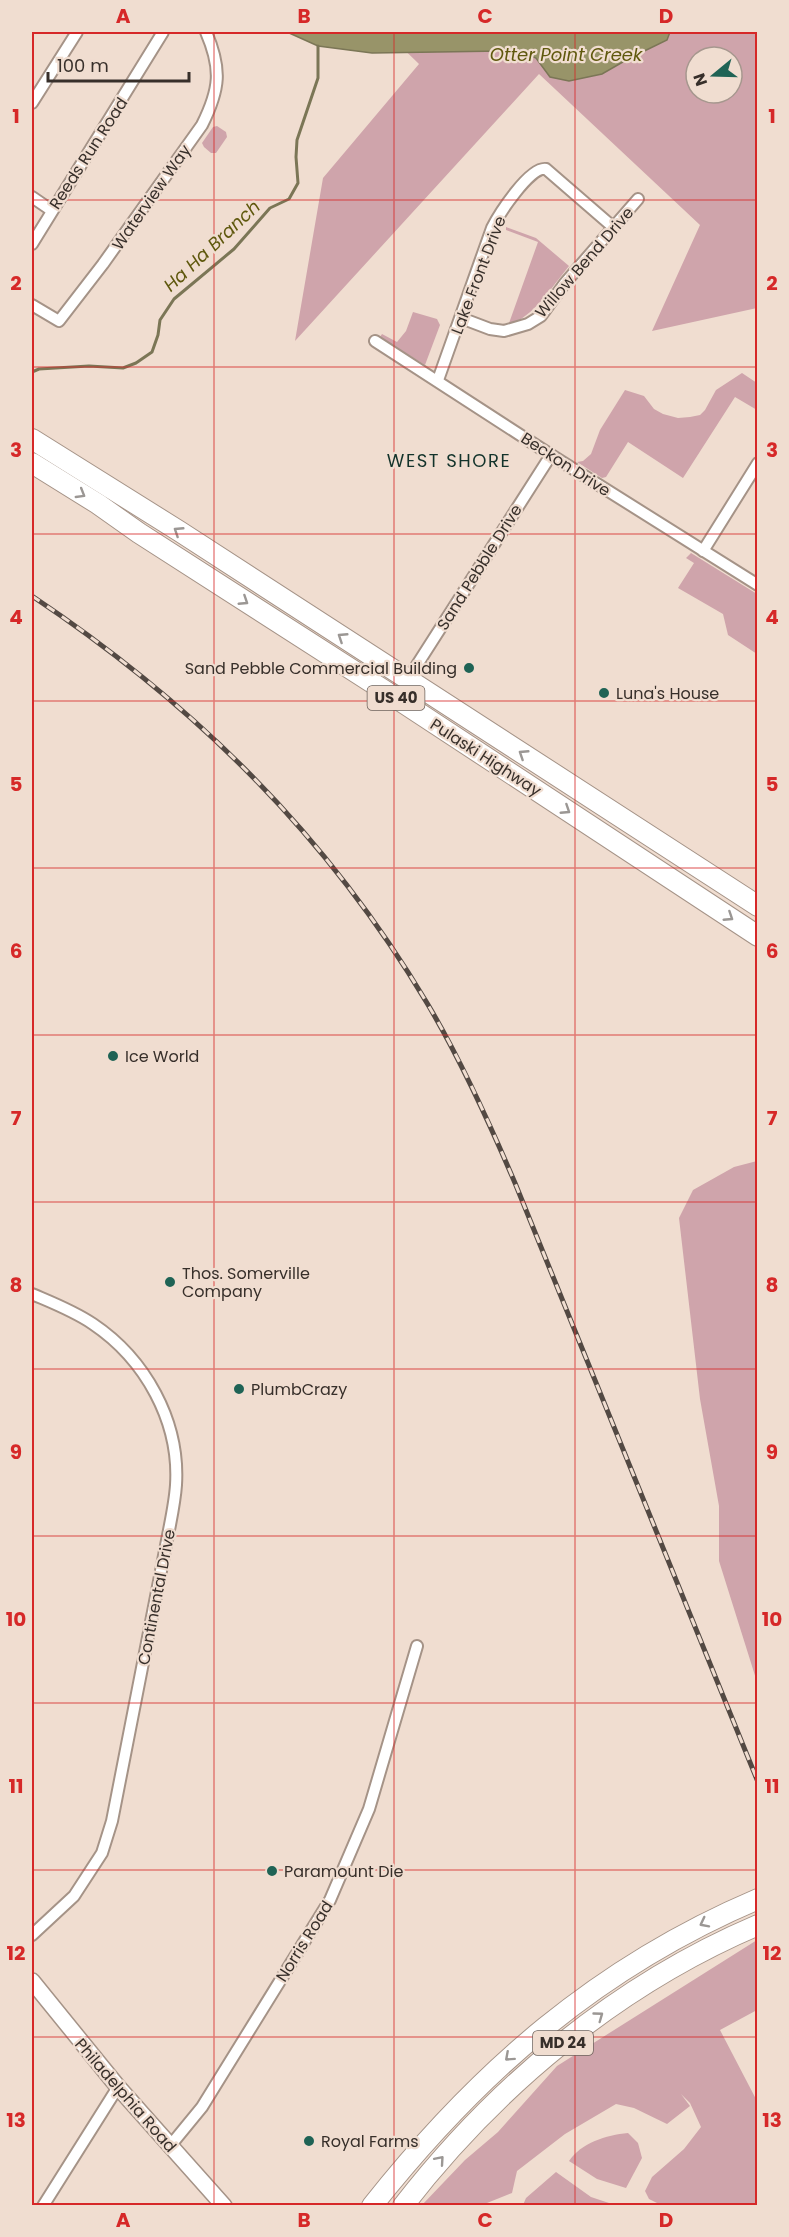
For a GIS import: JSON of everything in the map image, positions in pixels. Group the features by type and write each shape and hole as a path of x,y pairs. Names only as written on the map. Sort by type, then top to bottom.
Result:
{"highway":[{"name":"Pulaski Highway","path":"32,439 120,493 758,906"},
{"name":"Pulaski Highway","path":"32,463 396,698 758,936"},
{"name":"MD 24","path":"372,2205 421,2145 458,2106 543,2028 641,1958 712,1919 758,1899"},
{"name":"MD 24","path":"403,2205 479,2118 554,2050 654,1979 710,1947 758,1925"}],"main road":[{"name":"Philadelphia Road","path":"32,1981 118,2087 224,2205"}],"street":[{"path":"32,103 77,32"},
{"name":"Reeds Run Road","path":"32,244 163,32"},
{"name":"Waterview Way","path":"32,305 59,321 103,264 202,124 213,103 217,87 216,59 206,32"},
{"name":"Lake Front Drive","path":"438,380 497,218 530,175 537,170 546,169 614,227"},
{"path":"32,197 51,210"},
{"name":"Willow Bend Drive","path":"461,318 490,329 504,331 528,324 541,316 565,283 638,199"},
{"name":"Beckon Drive","path":"375,341 758,585"},
{"name":"Sand Pebble Drive","path":"408,679 551,455"},
{"path":"703,551 758,463"},
{"name":"Continental Drive","path":"32,1294 73,1312 93,1324 136,1362 154,1391 166,1421 172,1445 176,1483 112,1821 102,1853 74,1896 49,1922 32,1935"},
{"name":"Norris Road","path":"170,2146 202,2107 330,1900 369,1809 417,1646"},
{"path":"43,2205 118,2087"}],"shaded area":[{"path":"386,32 757,32 757,308 652,331 700,225 539,74 295,341 323,178 419,64"},
{"path":"217,126 226,132 227,137 216,153 211,153 202,143 213,127"},
{"path":"506,227 536,238 569,266 534,308 508,326 538,242 506,230"},
{"path":"413,312 437,319 440,325 425,365 380,337 382,334 397,342 406,331"},
{"path":"742,373 757,383 757,410 735,397 683,478 628,442 606,477 602,478 577,462 583,461 591,454 600,430 625,390 644,396 654,409 663,414 678,418 690,417 700,415 716,390"},
{"path":"691,553 757,594 757,654 728,635 723,614 678,588 694,563 686,558"},
{"path":"758,1161 757,1682 719,1561 719,1506 700,1399 679,1218 693,1190 734,1167"},
{"path":"757,1940 757,2010 720,2030 757,2101 757,2205 661,2205 649,2199 645,2191 652,2177 684,2149 701,2127 690,2103 681,2094 690,2106 667,2124 634,2108 616,2104 565,2134 517,2171 512,2193 482,2205 422,2205 465,2160 498,2132 557,2066"},
{"path":"628,2133 638,2143 642,2158 626,2188 597,2179 569,2161 580,2149 595,2141"},
{"path":"556,2172 591,2197 615,2205 523,2205 526,2198"}],"water":[{"name":"Otter Point Creek","path":"287,32 670,32 667,40 602,74 569,81 550,77 536,58 524,53 502,51 372,53 318,46"}],"waterway":[{"name":"Ha Ha Branch","path":"32,372 39,369 89,366 123,368 136,363 152,352 160,320 174,299 234,249 270,208 289,199 298,183 297,140 318,78 318,46"}],"railway":[{"path":"32,596 92,638 148,682 202,728 253,777 346,883 388,941 427,1003 474,1092 515,1183 758,1782"}],"place":[{"name":"Sand Pebble Commercial Building","path":"469,668"},
{"name":"Luna's House","path":"604,693"},
{"name":"Ice World","path":"113,1056"},
{"name":"Thos. Somerville Company","path":"170,1282"},
{"name":"PlumbCrazy","path":"239,1389"},
{"name":"Paramount Die","path":"272,1871"},
{"name":"Royal Farms","path":"309,2141"}],"district":[{"name":"WEST SHORE","path":"449,461"}]}
